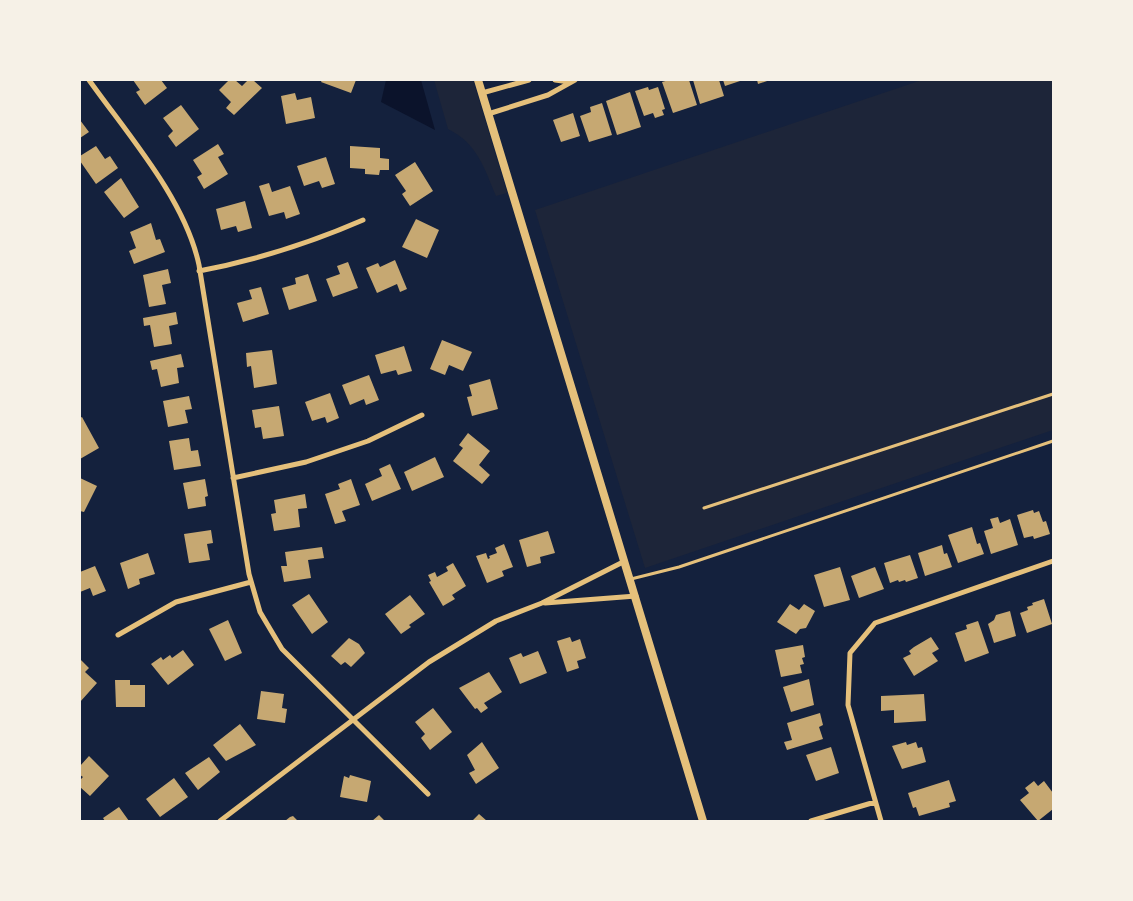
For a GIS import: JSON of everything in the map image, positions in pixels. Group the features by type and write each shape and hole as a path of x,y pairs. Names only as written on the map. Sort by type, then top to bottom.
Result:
{"street":[{"path":"89,80 179,208 192,240 200,271 251,582 260,612 275,639 295,664 428,794"},
{"path":"478,80 631,578 703,821"},
{"path":"482,93 529,80"},
{"path":"556,80 573,81"},
{"path":"488,114 548,95 573,81"},
{"path":"200,271 245,263 304,244 363,220"},
{"path":"234,478 306,462 368,441 422,415"},
{"path":"220,821 429,662 474,632 542,603 625,561"},
{"path":"880,821 848,705 850,653 875,623 1053,561"},
{"path":"118,635 176,602 251,582"},
{"path":"542,603 636,596"},
{"path":"811,821 875,802"}],"lane":[{"path":"704,508 1053,394"},
{"path":"631,578 679,567 1053,441"}],"shaded area":[{"path":"386,80 421,80 435,130 381,102"},
{"path":"434,80 473,80 507,193 496,196 483,166 473,149 458,135 448,129"},
{"path":"922,80 1053,80 1053,430 645,568 535,210"}],"building":[{"path":"133,80 161,80 167,88 145,105 136,92 140,90"},
{"path":"229,80 235,80 242,86 248,80 253,80 262,88 234,115 226,108 231,102 219,90"},
{"path":"322,80 356,80 351,93 321,82"},
{"path":"689,80 697,105 673,113 662,82"},
{"path":"693,80 719,80 724,96 700,104"},
{"path":"723,80 743,80 725,86"},
{"path":"757,80 770,80 758,84"},
{"path":"648,87 649,90 658,87 665,109 662,110 664,115 655,118 653,113 644,116 635,91"},
{"path":"630,92 641,127 617,135 606,101"},
{"path":"295,93 297,100 311,97 315,118 286,124 281,96"},
{"path":"602,103 612,135 589,142 580,116 591,112 590,107"},
{"path":"181,105 199,129 176,147 168,136 173,131 163,118"},
{"path":"573,113 580,136 561,142 553,120"},
{"path":"80,120 89,132 80,138"},
{"path":"218,144 224,154 218,157 228,174 204,189 197,177 202,174 193,160"},
{"path":"96,146 105,159 110,156 118,168 96,184 80,161 80,156"},
{"path":"350,146 380,148 380,158 389,159 389,170 380,170 379,175 365,174 365,169 350,168"},
{"path":"326,157 335,184 322,188 319,181 304,186 297,166"},
{"path":"415,162 433,191 410,206 402,194 406,191 395,175"},
{"path":"121,178 139,207 124,218 104,192"},
{"path":"269,183 272,192 290,186 300,214 286,219 284,212 269,216 259,186"},
{"path":"245,201 252,228 238,232 236,226 221,230 216,209"},
{"path":"416,219 439,230 427,258 402,247"},
{"path":"151,223 156,240 160,239 165,252 134,264 129,251 136,248 130,232"},
{"path":"395,260 407,289 400,292 397,284 377,293 366,268 378,263 380,267"},
{"path":"348,262 358,288 333,297 326,279 340,274 337,266"},
{"path":"168,269 171,283 162,285 166,304 149,307 143,275"},
{"path":"308,274 317,301 289,310 282,288 296,284 295,278"},
{"path":"261,287 269,314 243,322 237,303 252,299 249,290"},
{"path":"176,312 178,324 169,326 172,344 154,347 150,325 144,326 143,318"},
{"path":"442,340 472,352 463,371 449,365 445,375 430,369"},
{"path":"404,346 412,371 398,375 396,370 381,374 375,355"},
{"path":"272,350 277,384 254,388 251,366 247,367 246,353"},
{"path":"181,354 184,367 177,368 179,383 161,387 157,369 152,370 150,361"},
{"path":"369,375 379,400 366,405 364,399 350,405 342,385"},
{"path":"490,379 498,409 472,416 467,397 472,396 469,385"},
{"path":"330,393 339,418 327,423 325,417 312,421 305,402"},
{"path":"189,396 192,409 185,410 188,423 168,427 163,401"},
{"path":"279,406 284,436 263,439 261,427 255,428 252,410"},
{"path":"82,417 99,448 80,459 80,418"},
{"path":"468,433 490,451 479,465 490,475 482,484 453,461 463,448 459,445"},
{"path":"189,438 191,451 198,450 201,466 174,470 169,441"},
{"path":"435,457 444,477 412,491 404,472"},
{"path":"390,464 401,489 372,501 365,484 382,476 379,469"},
{"path":"80,478 97,486 84,512 80,511"},
{"path":"205,479 208,496 205,497 206,506 188,509 183,483"},
{"path":"351,479 360,505 342,511 346,521 335,524 325,494 340,489 338,484"},
{"path":"305,494 307,508 298,509 300,527 274,531 271,514 276,513 274,500"},
{"path":"1033,510 1034,513 1039,511 1043,522 1046,521 1050,534 1034,539 1033,536 1024,538 1017,515"},
{"path":"998,517 1000,523 1010,519 1018,545 991,554 984,531 993,528 990,519"},
{"path":"972,527 977,544 980,543 984,554 958,563 948,535"},
{"path":"211,530 213,543 207,544 210,560 189,563 184,534"},
{"path":"548,531 555,553 540,557 541,563 527,567 519,540"},
{"path":"504,544 513,567 502,571 504,576 487,583 476,556 486,553 488,559 490,558 489,556 497,553 495,548"},
{"path":"942,545 944,554 947,553 952,567 925,576 918,553"},
{"path":"322,547 324,558 308,560 311,578 284,582 281,566 287,566 285,552"},
{"path":"148,553 155,574 139,579 140,584 128,589 120,563"},
{"path":"910,555 918,578 906,582 905,580 899,582 898,580 890,583 884,563"},
{"path":"453,563 466,586 452,595 455,599 443,606 429,582 431,581 428,575 435,572 437,577 448,571 446,567"},
{"path":"95,566 106,591 93,596 90,588 80,592 80,572"},
{"path":"840,567 850,600 824,607 814,575"},
{"path":"875,567 884,589 859,598 851,576"},
{"path":"309,594 328,622 312,634 292,605"},
{"path":"410,595 425,614 409,625 411,627 401,634 385,614"},
{"path":"1044,599 1052,624 1027,633 1020,613 1028,610 1027,607 1033,605 1032,603"},
{"path":"790,604 799,610 804,604 815,611 806,628 800,629 796,634 777,622"},
{"path":"1010,611 1016,636 994,643 988,624 994,620 996,615"},
{"path":"228,620 242,653 225,661 209,629"},
{"path":"978,621 989,653 965,662 955,633 967,629 966,625"},
{"path":"570,637 572,642 580,639 586,658 577,661 579,668 567,672 557,641"},
{"path":"931,637 939,649 932,653 938,661 914,676 903,658 911,654 909,651 914,647"},
{"path":"349,638 359,644 365,653 351,667 345,662 341,665 331,656"},
{"path":"803,645 805,657 802,658 804,664 800,665 802,673 781,677 775,650"},
{"path":"183,650 194,665 168,685 151,664 161,657 163,660 170,655 172,658"},
{"path":"538,651 547,673 520,684 509,658 521,653 523,657"},
{"path":"80,659 89,668 85,672 97,683 80,702"},
{"path":"489,672 502,692 484,703 488,708 481,713 477,708 475,709 459,688"},
{"path":"809,679 814,705 791,712 783,687"},
{"path":"115,680 130,680 130,685 145,685 145,707 116,707"},
{"path":"261,691 284,694 282,708 287,709 285,723 257,719"},
{"path":"924,694 926,721 894,723 894,710 881,711 881,696"},
{"path":"433,708 452,732 430,750 421,738 425,734 415,722"},
{"path":"820,713 823,725 819,727 823,739 787,750 784,742 792,740 787,723"},
{"path":"240,724 256,745 226,761 213,745"},
{"path":"482,742 499,768 476,784 469,773 475,770 467,755"},
{"path":"906,742 907,745 916,742 918,748 922,747 926,762 902,769 892,746"},
{"path":"831,747 839,773 816,781 806,755"},
{"path":"89,756 109,776 90,796 80,787 80,780 83,777 80,775 80,766"},
{"path":"209,757 220,772 198,790 185,773"},
{"path":"350,775 371,781 367,802 340,797 344,776 349,778"},
{"path":"174,778 188,797 160,817 146,799"},
{"path":"949,780 956,801 949,803 950,807 919,816 916,807 913,808 908,793"},
{"path":"1034,781 1038,786 1044,781 1053,793 1053,809 1038,821 1020,800 1029,793 1025,788"},
{"path":"119,807 129,821 105,821 103,818"},
{"path":"479,814 487,821 472,821"},
{"path":"379,815 385,821 372,821"},
{"path":"293,816 298,821 285,821 290,817"}]}
